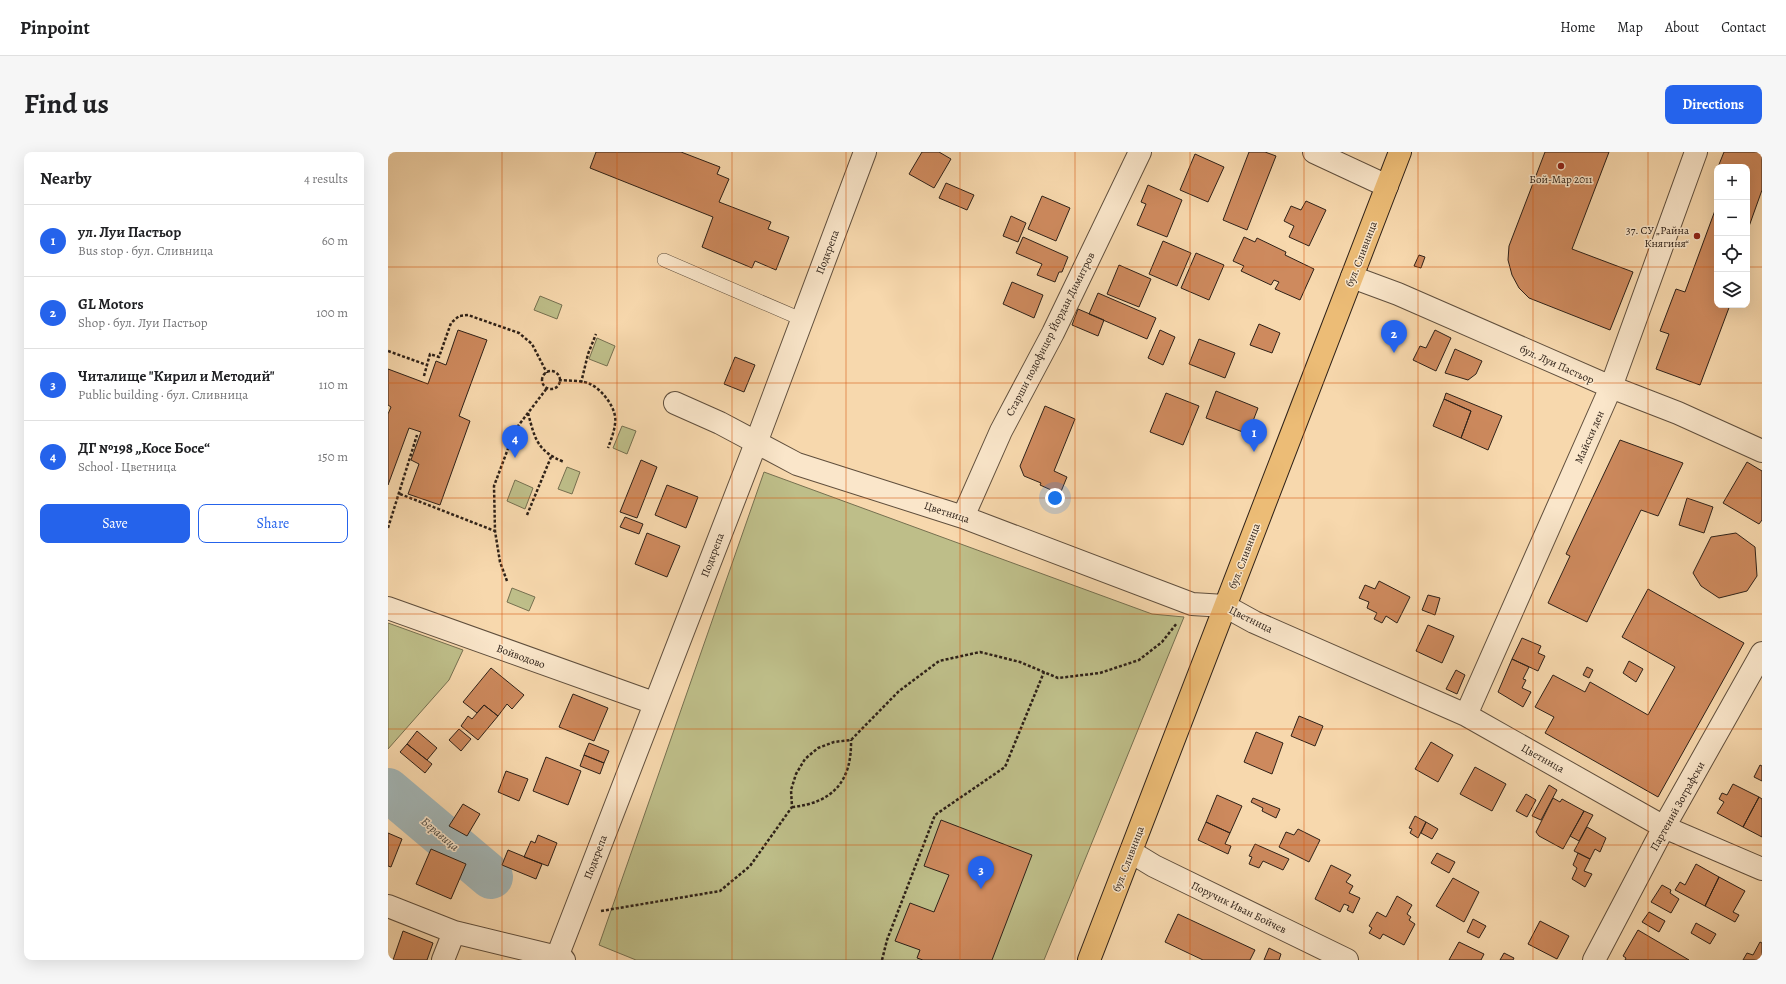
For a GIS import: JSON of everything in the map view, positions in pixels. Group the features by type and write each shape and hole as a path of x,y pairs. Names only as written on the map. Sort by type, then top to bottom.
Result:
{"main road":[{"name":"бул. Сливница","path":"1089,960 1400,152"}],"street":[{"name":"Подкрепа","path":"559,959 573,916 654,703 756,443 801,319 865,152"},
{"name":"Старши подофицер Йордан Димитров","path":"963,517 1001,431 1053,333 1140,152"},
{"path":"1314,152 1387,186"},
{"name":"Майски ден","path":"1466,715 1611,387 1696,152"},
{"name":"бул. Луи Пастьор","path":"1352,277 1394,292 1611,387 1678,413 1762,452"},
{"name":"Цветница","path":"675,404 720,423 797,464 963,517 1192,604 1225,606 1254,622 1466,715 1664,827 1762,869"},
{"name":"Войводово","path":"388,608 654,703"},
{"name":"Партений Зографски","path":"1594,960 1664,827 1762,653"},
{"name":"Поручик Иван Бойчев","path":"1131,852 1154,866 1347,960"},
{"path":"388,906 454,932 559,959"},
{"path":"442,960 454,932"}],"lane":[{"path":"664,260 801,319"}],"path":[{"path":"424,376 430,354 439,357 451,323 459,316 468,315 520,333 532,344 547,372"},
{"path":"582,383 588,354 596,334"},
{"path":"388,351 427,365"},
{"path":"547,372 555,373 559,380"},
{"path":"547,372 543,376 542,381 547,388"},
{"path":"559,380 589,384 601,392 614,412 616,423 608,448"},
{"path":"547,388 555,388 559,380"},
{"path":"507,581 500,562 495,532 494,486 515,430 547,388"},
{"path":"528,413 537,443 551,457 564,462"},
{"path":"388,528 400,494 417,435"},
{"path":"527,515 551,457"},
{"path":"400,494 495,532"},
{"path":"573,916 720,891 750,866 792,807 792,790 796,774 805,759 818,748 834,742 851,740 899,691 938,661 980,652 1020,662 1058,678 1093,674 1139,660 1162,642 1192,604"},
{"path":"882,960 887,940 935,815 1005,767 1044,672"},
{"path":"792,807 809,805 820,801 837,788 847,774 851,757 851,740"}],"green space":[{"path":"540,296 562,305 557,319 534,310"},
{"path":"597,338 615,346 607,366 589,359"},
{"path":"622,426 636,431 627,454 613,448"},
{"path":"567,467 580,472 572,494 558,489"},
{"path":"764,472 1152,614 1184,617 1044,960 636,960 599,945"},
{"path":"515,480 533,488 525,509 507,501"},
{"path":"512,588 535,597 529,611 507,602"},
{"path":"388,623 463,650 449,680 388,749"}],"building":[{"path":"596,152 681,152 720,167 717,174 729,179 719,202 771,222 768,229 789,237 776,270 755,261 752,268 702,247 713,217 590,168"},
{"path":"922,152 939,152 951,159 934,188 909,174"},
{"path":"1249,152 1265,152 1276,156 1247,230 1223,220"},
{"path":"1545,152 1609,152 1572,249 1633,272 1610,330 1529,298 1519,288 1512,275 1508,260 1509,246"},
{"path":"1724,152 1762,152 1762,190 1750,224 1750,164 1719,164"},
{"path":"1195,154 1224,167 1208,202 1180,190"},
{"path":"946,183 974,195 967,210 939,198"},
{"path":"1148,185 1182,200 1167,237 1137,225 1146,204 1141,202"},
{"path":"1042,196 1070,208 1056,241 1028,229"},
{"path":"1306,201 1326,210 1309,246 1289,237 1294,226 1284,221 1291,206 1301,210"},
{"path":"1714,213 1714,308 1729,308 1700,385 1656,369 1669,334 1660,331 1676,289 1685,292"},
{"path":"1011,216 1026,223 1018,242 1003,236"},
{"path":"1023,237 1068,257 1062,272 1059,272 1055,282 1037,275 1042,264 1016,253"},
{"path":"1244,237 1255,242 1257,238 1286,252 1285,255 1314,269 1300,300 1275,289 1279,282 1274,280 1271,285 1241,271 1244,266 1233,261"},
{"path":"1163,241 1191,253 1177,286 1149,274"},
{"path":"1196,253 1224,265 1209,300 1181,288"},
{"path":"1419,255 1425,257 1421,268 1414,266"},
{"path":"1119,265 1151,279 1139,307 1107,294"},
{"path":"1012,282 1043,295 1034,318 1003,304"},
{"path":"1098,293 1156,318 1147,339 1089,314"},
{"path":"1078,309 1104,320 1098,336 1072,325"},
{"path":"1259,324 1280,333 1272,353 1250,345"},
{"path":"458,330 487,340 459,416 470,421 440,505 408,494 419,464 411,460 421,432 409,428 388,485 388,414 391,407 388,405 388,369 428,384 436,361 446,365"},
{"path":"1160,330 1175,337 1163,365 1148,358"},
{"path":"1435,330 1451,338 1436,371 1413,360 1420,346 1426,348"},
{"path":"1199,339 1235,353 1225,378 1189,364"},
{"path":"1455,349 1482,361 1476,374 1468,380 1445,373"},
{"path":"735,357 755,365 744,392 724,384"},
{"path":"1216,391 1258,408 1248,434 1206,418"},
{"path":"1166,393 1199,406 1183,445 1150,432"},
{"path":"1446,393 1502,416 1488,450 1461,438 1471,411 1444,399"},
{"path":"1444,399 1471,411 1461,438 1433,426"},
{"path":"1045,406 1075,419 1054,471 1067,477 1060,494 1040,485 1041,483 1024,476 1020,466"},
{"path":"1620,440 1683,463 1658,516 1641,510 1587,622 1548,603 1570,556 1566,554"},
{"path":"641,460 657,467 637,518 620,512"},
{"path":"1747,462 1762,471 1762,520 1759,524 1723,503"},
{"path":"667,485 698,497 686,528 655,515"},
{"path":"1687,498 1713,507 1704,533 1679,525"},
{"path":"625,517 643,524 639,534 620,527"},
{"path":"647,533 680,546 667,577 635,564"},
{"path":"1736,533 1755,547 1757,576 1747,591 1719,598 1701,586 1693,573 1711,537"},
{"path":"1379,581 1410,597 1397,623 1386,616 1382,623 1374,619 1377,613 1367,608 1369,602 1359,598 1365,585 1375,589"},
{"path":"1648,589 1744,643 1658,797 1545,733 1554,717 1535,707 1553,675 1585,692 1590,682 1648,715 1675,667 1622,637"},
{"path":"1428,595 1440,598 1435,615 1422,610"},
{"path":"1428,625 1454,636 1442,663 1416,651"},
{"path":"1522,638 1541,646 1538,653 1545,656 1538,671 1512,659"},
{"path":"1512,659 1529,667 1523,679 1526,680 1522,688 1531,692 1523,707 1498,692"},
{"path":"1629,661 1643,669 1636,682 1623,673"},
{"path":"1587,667 1593,670 1589,678 1583,675"},
{"path":"491,668 524,695 512,709 507,704 498,716 484,705 477,713 463,702"},
{"path":"1456,670 1465,675 1457,694 1446,689"},
{"path":"573,694 608,708 594,741 559,727"},
{"path":"484,705 498,716 478,740 461,726 468,716 472,719"},
{"path":"1299,716 1323,726 1315,746 1291,736"},
{"path":"459,729 471,739 461,751 449,740"},
{"path":"417,731 437,748 427,760 407,744"},
{"path":"1256,732 1283,743 1272,774 1244,762"},
{"path":"1431,742 1453,755 1438,782 1415,769"},
{"path":"589,743 609,751 604,763 584,755"},
{"path":"407,744 432,764 425,773 400,752"},
{"path":"584,755 604,763 600,774 580,766"},
{"path":"546,757 581,771 568,805 533,791"},
{"path":"1760,765 1762,766 1762,781 1754,777"},
{"path":"1475,767 1506,784 1492,811 1460,794"},
{"path":"506,771 528,779 519,801 498,792"},
{"path":"1733,784 1759,797 1743,827 1717,813 1724,802 1719,799 1722,793 1727,795"},
{"path":"1549,785 1557,790 1541,820 1532,816"},
{"path":"1526,794 1536,800 1527,817 1516,811"},
{"path":"1217,795 1242,806 1230,833 1206,822"},
{"path":"1759,797 1762,799 1762,837 1743,827"},
{"path":"1253,798 1280,809 1276,818 1262,811 1263,808 1251,802"},
{"path":"1553,798 1560,802 1562,799 1584,811 1563,849 1539,836 1536,832"},
{"path":"463,804 480,814 467,836 449,826"},
{"path":"1584,811 1593,815 1579,841 1570,836"},
{"path":"1415,816 1426,822 1418,838 1410,833 1412,829 1409,828"},
{"path":"941,820 1032,855 992,960 923,960 917,958 920,950 895,941 910,903 934,912 949,875 924,866"},
{"path":"1206,822 1230,833 1225,844 1231,846 1228,854 1198,840"},
{"path":"1426,822 1438,829 1432,839 1421,833"},
{"path":"1587,827 1606,838 1600,852 1595,849 1590,859 1574,851"},
{"path":"1298,829 1320,840 1309,862 1279,847 1286,832 1294,835"},
{"path":"388,833 402,839 391,867 388,866"},
{"path":"538,835 557,843 548,866 524,857 531,841 535,843"},
{"path":"1255,844 1289,859 1283,870 1263,861 1259,868 1249,864 1252,857 1249,856"},
{"path":"431,849 466,864 451,899 416,884"},
{"path":"508,850 542,864 536,879 502,865"},
{"path":"1437,853 1455,862 1449,873 1431,863"},
{"path":"1578,853 1590,859 1584,871 1592,874 1585,887 1572,879 1577,868 1573,865"},
{"path":"1696,864 1719,877 1705,906 1675,890 1680,882 1685,885"},
{"path":"1331,865 1351,875 1346,882 1353,886 1349,893 1360,898 1353,913 1347,910 1349,906 1344,904 1340,912 1315,899"},
{"path":"1719,877 1745,891 1733,912 1739,915 1735,922 1705,906"},
{"path":"1453,878 1479,892 1464,922 1436,906"},
{"path":"1662,885 1671,890 1670,893 1679,899 1671,913 1651,902"},
{"path":"1397,896 1412,905 1407,914 1411,917 1409,920 1415,924 1404,945 1383,934 1380,939 1369,933 1372,928 1369,926 1377,912 1386,917"},
{"path":"1649,912 1665,921 1659,932 1642,922"},
{"path":"1178,914 1255,950 1250,960 1203,960 1165,942"},
{"path":"1473,919 1486,926 1479,938 1467,932"},
{"path":"1540,921 1569,936 1557,959 1528,944"},
{"path":"1696,923 1716,934 1710,944 1691,933"},
{"path":"1638,930 1689,960 1625,960 1626,958 1623,956"},
{"path":"403,931 433,943 427,960 393,960"},
{"path":"1459,942 1484,954 1481,960 1449,960"},
{"path":"1760,942 1762,943 1762,960 1743,960 1747,953 1753,955"},
{"path":"1269,948 1281,954 1279,960 1264,960"},
{"path":"1504,953 1514,958 1513,960 1500,960"}],"waterway":[{"name":"Беравица","path":"388,790 491,877"}],"place":[{"name":"Бой-Мар 2011","path":"1561,166"},
{"name":"37. СУ „Райна Княгиня“","path":"1697,236"},
{"name":"GL Motors","path":"1394,353"},
{"name":"ул. Луи Пастьор","path":"1254,452"},
{"name":"ДГ №198 „Косе Босе“","path":"515,458"},
{"name":"Читалище \"Кирил и Методий\"","path":"981,889"}]}
